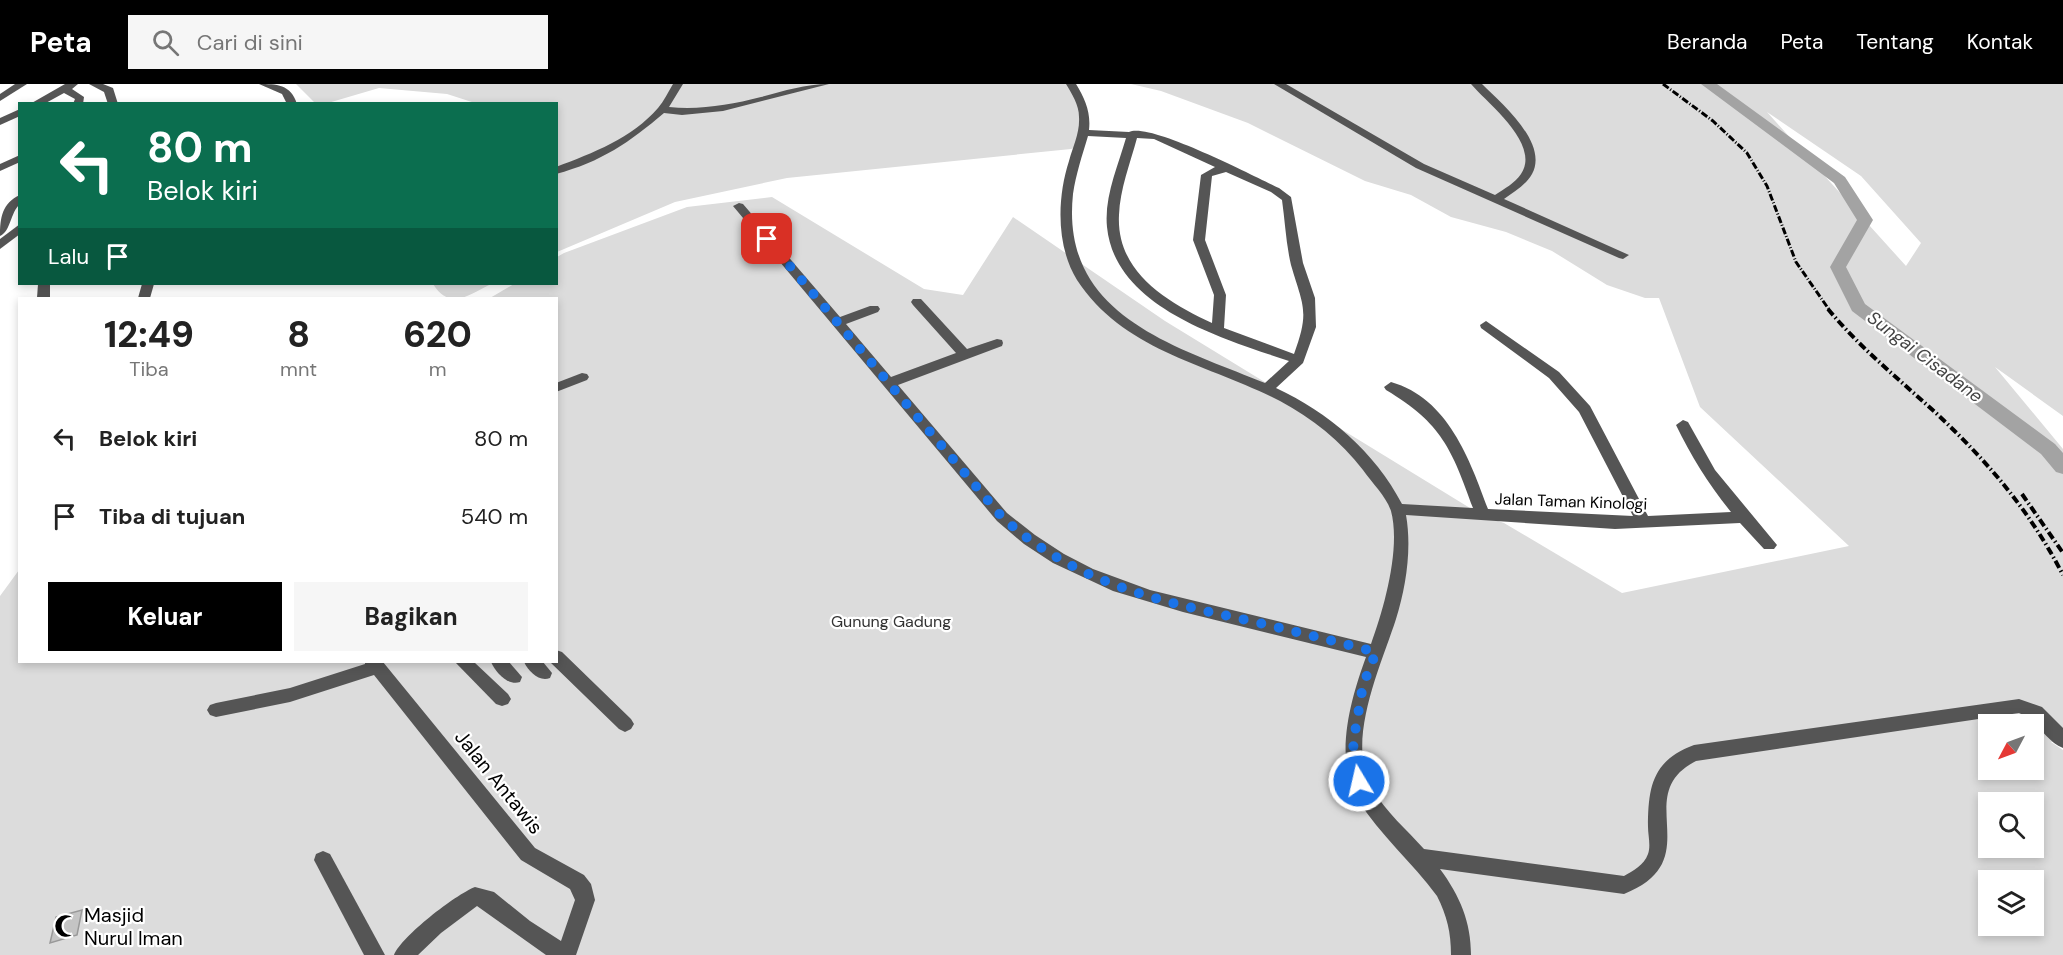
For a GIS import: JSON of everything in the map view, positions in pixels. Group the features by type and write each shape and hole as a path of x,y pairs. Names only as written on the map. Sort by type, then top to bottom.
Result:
{"street":[{"path":"0,98 22,84"},
{"path":"94,84 109,90 112,102"},
{"path":"264,84 286,92 292,102"},
{"path":"558,170 615,147 662,110 678,84"},
{"path":"662,110 689,112 719,108 824,84"},
{"path":"1071,84 1082,104 1083,132 1073,164 1066,220 1068,246 1077,268 1091,291 1128,326 1155,344 1180,357 1267,389 1300,406 1339,433 1359,452 1397,509 1401,542 1395,592 1363,685 1353,744 1359,781 1372,805 1441,886 1456,912 1462,938 1461,955"},
{"path":"1279,84 1420,166 1623,255"},
{"path":"1476,84 1519,130 1531,156 1530,168 1524,177 1496,199"},
{"path":"39,102 68,86 80,99 79,102"},
{"path":"0,122 18,113"},
{"path":"1083,132 1133,133 1164,138 1280,193 1288,203 1294,249 1309,298 1311,313 1306,342 1298,360 1267,389"},
{"path":"1133,133 1115,198 1113,214 1115,241 1119,254 1130,270 1157,297 1193,320 1298,360"},
{"path":"0,168 18,159"},
{"path":"1217,330 1220,295 1202,251 1199,228 1207,175 1214,170 1228,168"},
{"path":"0,232 10,207 18,200"},
{"path":"739,206 1002,517 1022,536 1070,566 1118,588 1173,604 1376,652"},
{"path":"0,245 18,228"},
{"path":"917,302 965,355"},
{"path":"837,323 873,309"},
{"path":"1486,325 1554,375 1585,409 1644,523"},
{"path":"889,383 997,343"},
{"path":"558,387 582,377"},
{"path":"1391,387 1427,409 1448,431 1456,443 1483,516"},
{"path":"1683,425 1703,464 1743,517 1769,545"},
{"name":"Jalan Taman Kinologi","path":"1397,509 1483,516 1644,523 1743,517"},
{"path":"558,659 626,724"},
{"path":"465,663 502,699"},
{"path":"500,663 514,677"},
{"path":"216,710 290,695 375,664"},
{"name":"Jalan Antawis","path":"375,664 528,854 563,873 581,886 585,900 565,955"},
{"path":"1416,856 1624,885 1643,877 1655,861 1658,852 1660,791 1664,777 1671,767 1694,753 2019,706 2036,712 2063,740"},
{"path":"323,860 375,955"},
{"path":"404,955 434,926 475,896 487,899 523,928 565,955"}],"green space":[{"path":"296,84 1076,84 1084,100 1087,121 1082,146 1071,149 787,178 675,202 558,252 558,102 472,102 447,94 379,88 331,102 314,102"},
{"name":"Gunung Gadung","path":"1131,84 2063,84 2063,416 1995,367 2063,449 2063,739 2051,742 2063,750 2063,955 0,955 0,596 18,571 18,663 558,663 558,297 492,297 512,285 558,285 558,256 687,207 772,197 924,289 963,295 1013,217 1165,321 1483,516 1504,523 1622,593 1849,546 1700,407 1659,298 1645,298 1607,285 1552,251 1506,232 1451,217 1411,195 1365,181 1248,123 1161,91","holes":["1767,112 1861,176 1921,243 1906,266"]},
{"path":"434,285 489,285 464,297 446,297"}],"building":[{"name":"Masjid Nurul Iman","path":"82,910 77,935 50,943 56,917"}],"waterway":[{"name":"Sungai Cisadane","path":"1708,84 1840,180 1865,220 1838,267 1858,307 2048,449 2063,467"}],"railway":[{"path":"1663,84 1713,121 1747,153 1767,186 1796,262 1830,311"},
{"path":"1828,309 1867,350 1937,414 1991,470 2037,530 2063,575"},
{"path":"2022,494 2063,553"}],"place":[{"name":"Masjid Nurul Iman","path":"66,926"}],"route":[{"path":"767,239 952,455 1002,517 1022,536 1045,552 1093,578 1118,588 1173,604 1376,652 1363,685 1353,744 1359,781"}]}
